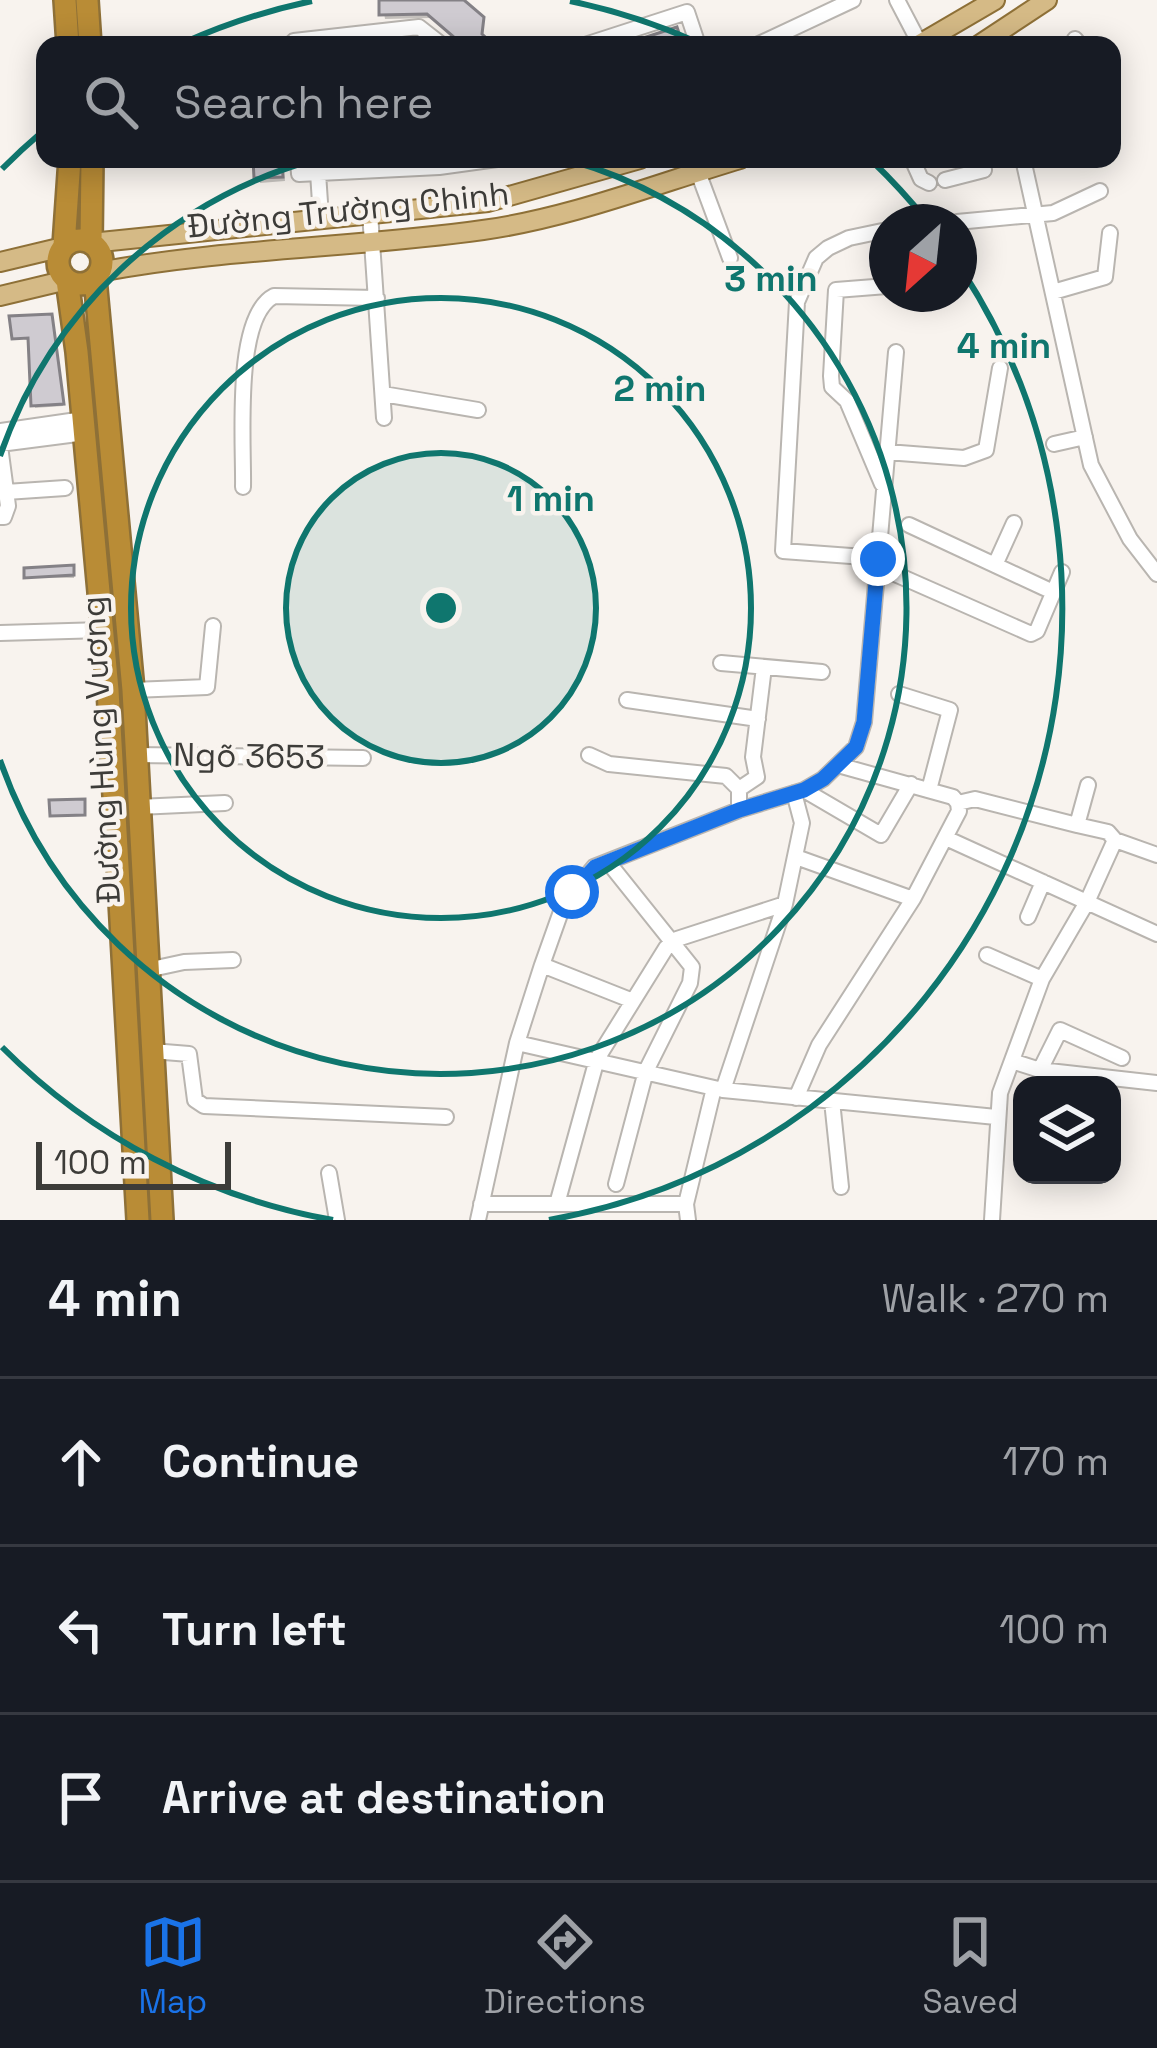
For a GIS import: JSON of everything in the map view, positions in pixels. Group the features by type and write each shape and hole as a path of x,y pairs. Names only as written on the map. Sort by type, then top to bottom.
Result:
{"highway":[{"path":"65,0 67,36"},
{"path":"87,0 89,36"},
{"path":"69,168 58,267 67,280 81,284 97,275 101,256 91,243 92,168"},
{"path":"64,246 74,240 91,243"},
{"name":"Đường Hùng Vương","path":"97,275 133,690 162,1220"},
{"name":"Đường Hùng Vương","path":"67,280 103,629 138,1220"}],"main road":[{"path":"932,36 985,3"},
{"path":"997,36 1034,4"},
{"name":"Đường Trường Chinh","path":"91,243 488,202 608,168"},
{"name":"Đường Trường Chinh","path":"97,275 191,257 491,229 585,207 711,168"},
{"path":"0,262 64,246"},
{"path":"0,296 67,280"}],"street":[{"path":"772,36 822,7 853,0"},
{"path":"897,0 915,36"},
{"path":"613,36 687,12 695,36"},
{"path":"386,36 419,26 431,36"},
{"path":"299,168 299,174 360,168"},
{"path":"916,168 921,179 937,182 984,170"},
{"path":"1025,168 1097,481 1130,539 1157,574"},
{"path":"698,172 730,258"},
{"path":"317,173 321,217"},
{"path":"977,220 1053,213 1100,191"},
{"path":"370,213 384,418"},
{"path":"1053,292 1105,277 1110,233"},
{"path":"869,234 849,238 816,258 797,302 784,551 877,562 1031,634 1037,631 1062,572"},
{"path":"869,287 836,290 831,376 832,387 847,401 884,488"},
{"path":"243,487 246,357 258,309 274,296 377,298"},
{"path":"478,1220 517,1043 564,903 595,867 739,810 799,792 856,747 864,722 896,352"},
{"path":"887,452 964,458 986,450 1000,368"},
{"path":"383,394 478,410"},
{"path":"0,431 84,426"},
{"path":"0,517 7,513 1,453 84,426"},
{"path":"1054,444 1085,437"},
{"path":"6,492 65,488"},
{"path":"995,565 1014,523"},
{"path":"909,525 1053,592"},
{"path":"133,690 207,687 213,626"},
{"path":"0,633 103,629"},
{"path":"721,663 822,672"},
{"path":"739,789 757,777 753,757 764,667"},
{"path":"899,694 950,710 929,790"},
{"path":"627,700 758,719"},
{"name":"Ngõ 3653","path":"135,755 363,758"},
{"path":"589,755 609,764 726,776 739,789 739,810"},
{"path":"838,765 958,802 975,800 1108,832 1115,840 1157,855"},
{"path":"799,792 881,835 911,784"},
{"path":"1077,825 1088,785"},
{"path":"482,1204 514,1212 557,1204 687,1212 718,1089 785,904 802,823 799,792"},
{"path":"796,1098 819,1046 948,838 958,802"},
{"path":"138,807 225,803"},
{"path":"948,838 1157,934"},
{"path":"992,1220 996,1117 1012,1061 1042,979 1087,902 1115,840"},
{"path":"796,857 913,899"},
{"path":"608,862 688,958 690,982 646,1071 616,1184"},
{"path":"1028,917 1043,882"},
{"path":"557,1204 597,1059 672,942 785,904"},
{"path":"987,955 1042,979"},
{"path":"148,970 184,962 233,960"},
{"path":"542,965 633,1001"},
{"path":"1040,1070 1060,1030 1122,1058"},
{"path":"517,1043 718,1089 996,1117"},
{"path":"152,1051 189,1054 195,1100 204,1106 446,1117"},
{"path":"1012,1061 1040,1070 1157,1084"},
{"path":"832,1101 841,1186"},
{"path":"329,1173 338,1220"}],"building":[{"path":"379,0 464,0 484,17 484,36 453,36 427,14 379,15"},
{"path":"677,27 680,36 650,36"},
{"path":"253,168 282,168 283,177 254,178"},
{"path":"52,314 64,404 31,406 28,338 12,339 9,316"},
{"path":"74,565 74,575 24,578 24,568"},
{"path":"85,799 85,815 50,816 49,800"}],"route":[{"path":"572,892 595,867 739,810 804,790 823,779 856,747 864,722 878,559"}]}
